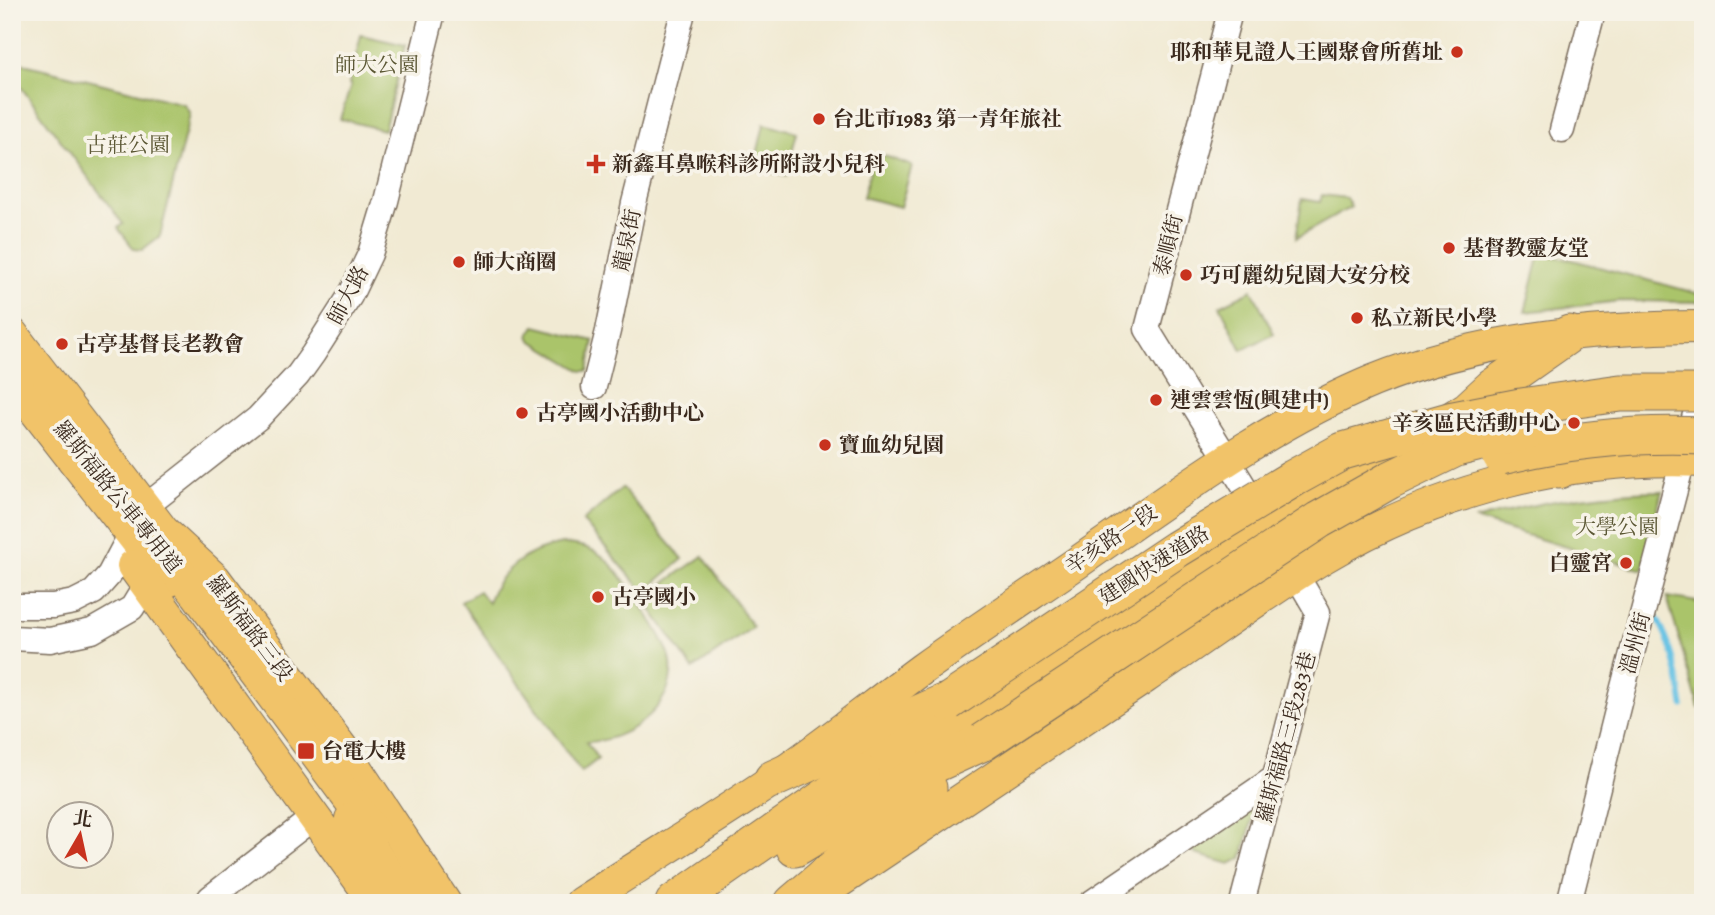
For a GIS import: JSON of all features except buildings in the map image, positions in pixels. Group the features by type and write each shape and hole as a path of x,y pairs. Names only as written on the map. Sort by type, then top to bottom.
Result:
{"highway":[{"path":"841,788 1049,664 1264,520 1374,455 1428,435 1468,411 1516,370 1569,334"},
{"path":"1343,451 1465,400 1515,389 1621,373 1703,374"},
{"name":"建國快速道路","path":"674,903 841,788 947,702 1177,549 1343,451 1449,421 1521,407 1620,393 1703,393"},
{"path":"793,903 983,742 1319,520 1390,480 1456,448 1497,436 1566,422 1678,414 1703,416"},
{"path":"1319,520 1404,484 1462,465 1544,446 1620,437 1696,452"},
{"path":"1264,520 1379,466 1433,448 1481,445 1517,449 1559,470"},
{"path":"827,828 1049,664"},
{"path":"773,779 947,702"},
{"path":"712,903 827,828 937,763 983,742"}],"main road":[{"name":"辛亥路一段","path":"581,903 773,779 926,666 1229,461 1313,409 1375,380 1473,349 1506,342 1569,334 1662,327 1703,327"},
{"name":"羅斯福路三段","path":"12,334 314,817 376,903"},
{"name":"羅斯福路公車專用道","path":"12,365 139,541 196,593 378,837 420,903"},
{"name":"羅斯福路公車專用道","path":"12,381 139,541 365,837 408,903"},
{"name":"羅斯福路三段","path":"12,411 139,541"},
{"path":"806,903 1327,556 1412,513 1482,487 1559,470 1696,452"},
{"name":"羅斯福路三段","path":"139,541 163,531 215,579 347,755 445,903"}],"street":[{"name":"師大路","path":"12,606 40,607 74,602 94,592 139,541 298,375 337,318 370,254 386,201 433,12"},
{"name":"龍泉街","path":"594,387 634,203 683,12"},
{"name":"泰順街","path":"1230,12 1147,329 1264,520"},
{"path":"1562,130 1593,12"},
{"name":"溫州街","path":"1569,903 1696,452 1703,384"},
{"name":"羅斯福路三段283巷","path":"1242,903 1318,612 1264,520"},
{"name":"師大路","path":"12,638 50,640 92,631 132,608 139,541"},
{"path":"1091,903 1276,777"},
{"path":"210,903 210,898 314,817"}],"green space":[{"name":"師大公園","path":"361,35 405,45 384,130 340,119 351,85 349,84"},
{"name":"古莊公園","path":"12,61 184,104 190,114 160,236 142,250 134,249 118,228 123,224 12,75"},
{"path":"764,124 797,132 786,176 754,168"},
{"path":"882,155 912,166 900,207 863,197 873,160"},
{"path":"1322,195 1346,198 1351,207 1296,238 1302,199 1320,202"},
{"path":"1540,254 1569,259 1703,295 1703,302 1620,301 1525,312"},
{"path":"1252,290 1274,334 1242,350 1220,306"},
{"path":"535,326 594,341 588,371 582,371 531,340 529,335"},
{"path":"622,488 683,559 644,592 583,521"},
{"name":"大學公園","path":"1662,491 1643,570 1476,520 1568,499"},
{"path":"562,544 588,548 610,564 653,623 671,663 670,679 657,707 632,729 617,736 586,742 598,759 581,772 461,602 479,591 488,603 499,580 516,563 538,551"},
{"path":"703,556 753,627 693,669 643,598"},
{"path":"1667,597 1703,603 1703,709 1699,708"},
{"path":"1253,804 1255,809 1242,858 1230,864 1195,854 1192,845"}],"waterway":[{"path":"1654,613 1673,658 1683,706"}],"place":[{"name":"耶和華見證人王國聚會所舊址","path":"1457,52"},
{"name":"台北市1983 第一青年旅社","path":"819,119"},
{"name":"新鑫耳鼻喉科診所附設小兒科","path":"596,164"},
{"name":"基督教靈友堂","path":"1449,248"},
{"name":"師大商圈","path":"459,262"},
{"name":"巧可麗幼兒園大安分校","path":"1186,275"},
{"name":"私立新民小學","path":"1357,318"},
{"name":"古亭基督長老教會","path":"62,344"},
{"name":"連雲雲恆(興建中)","path":"1156,400"},
{"name":"古亭國小活動中心","path":"522,413"},
{"name":"辛亥區民活動中心","path":"1574,423"},
{"name":"寶血幼兒園","path":"825,445"},
{"name":"白靈宮","path":"1626,563"},
{"name":"古亭國小","path":"598,597"},
{"name":"台電大樓","path":"306,751"}]}
